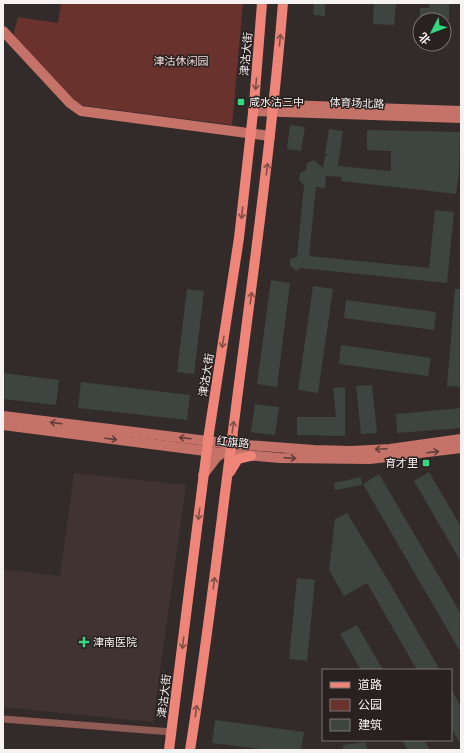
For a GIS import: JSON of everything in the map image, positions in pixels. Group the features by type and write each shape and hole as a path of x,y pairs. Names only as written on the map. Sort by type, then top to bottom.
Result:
{"main road":[{"name":"津沽大街","path":"169,750 204,475 239,238 254,108 262,3"},
{"path":"190,750 209,622 227,479 228,450 274,108 283,3"},
{"path":"3,31 70,103 81,111 270,136"},
{"name":"体育场北路","path":"254,108 461,111"},
{"name":"体育场北路","path":"274,108 461,118"},
{"name":"红旗路","path":"3,416 228,450 351,451 390,449 461,439"},
{"name":"红旗路","path":"3,425 208,446"},
{"name":"红旗路","path":"251,451 315,459 370,459 461,448"},
{"path":"204,475 228,450"},
{"path":"227,479 236,461 251,451"}],"street":[{"path":"3,719 172,732"}],"shaded area":[{"name":"津南医院","path":"74,473 186,485 153,722 3,707 3,569 60,576"}],"green space":[{"name":"津沽休闲园","path":"61,3 243,3 232,125 79,104 72,99 13,36 18,17 58,23"}],"building":[{"path":"314,3 325,3 325,16 313,15"},
{"path":"374,3 396,3 394,25 373,24"},
{"path":"429,3 449,3 449,12 420,12 420,8 429,8"},
{"path":"290,125 305,127 301,151 287,149"},
{"path":"329,129 343,131 338,166 391,171 391,151 367,150 367,130 460,132 459,171 456,194 341,181 342,177 326,176 325,188 316,187 309,256 429,268 435,210 454,212 447,283 301,268 296,271 290,266 290,259 297,257 304,185 299,180 300,173 306,170 307,163 314,160 323,168 325,156 329,155 325,154"},
{"path":"271,280 290,283 277,387 257,384"},
{"path":"313,286 333,289 318,393 298,390"},
{"path":"187,289 204,291 194,374 177,372"},
{"path":"455,289 461,289 461,387 447,386"},
{"path":"346,300 436,312 434,330 344,318"},
{"path":"341,345 431,358 428,376 339,364"},
{"path":"3,373 59,380 56,405 3,399"},
{"path":"81,382 190,395 187,420 78,408"},
{"path":"372,385 377,433 361,434 356,386"},
{"path":"345,387 345,436 297,435 297,417 336,417 333,388"},
{"path":"255,404 279,407 275,435 251,432"},
{"path":"461,408 461,428 397,433 396,414"},
{"path":"429,472 461,527 461,562 414,481"},
{"path":"379,474 461,614 461,653 363,484"},
{"path":"361,477 362,485 335,490 334,483"},
{"path":"347,513 439,669 416,669 367,583 344,596 329,570 335,519"},
{"path":"297,578 315,580 307,661 289,659"},
{"path":"357,625 382,669 360,669 340,634"},
{"path":"452,691 461,706 461,745 452,730"},
{"path":"215,720 304,732 301,750 267,750 212,743"},
{"path":"402,741 425,741 430,750 407,750"},
{"path":"366,742 367,750 343,750 343,745"}],"place":[{"name":"咸水沽三中","path":"241,102"},
{"name":"育才里","path":"426,463"},
{"name":"津南医院","path":"84,642"}]}
